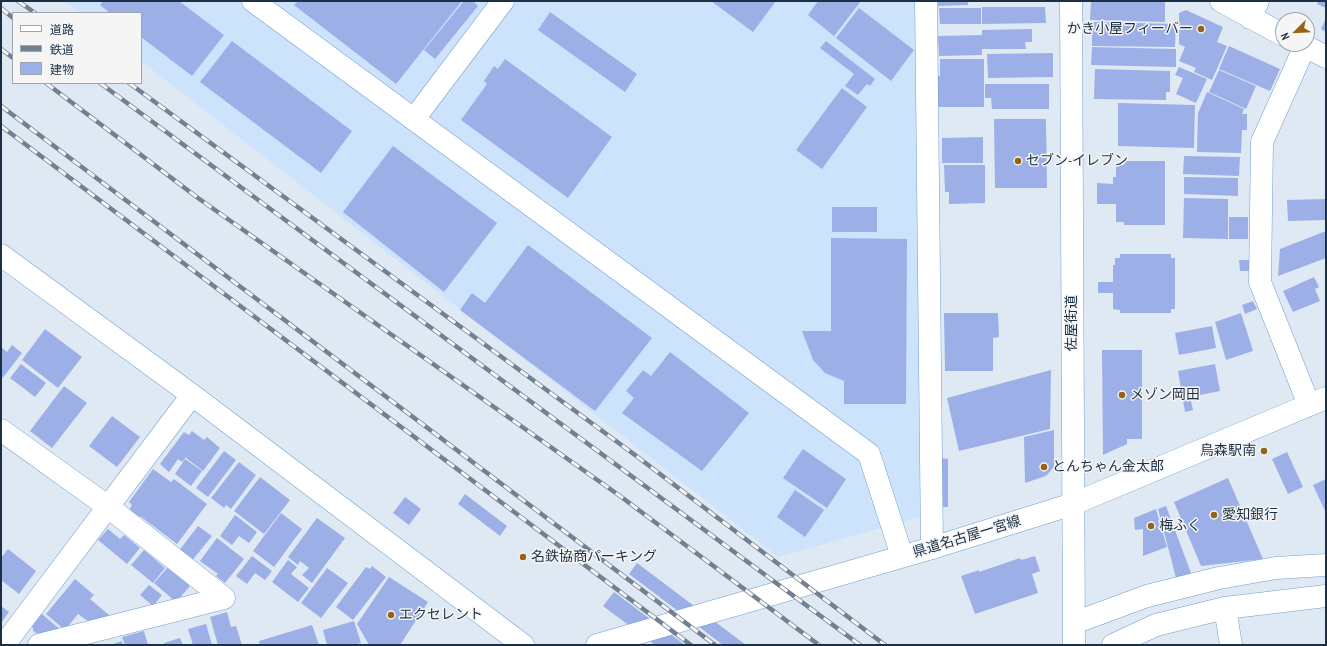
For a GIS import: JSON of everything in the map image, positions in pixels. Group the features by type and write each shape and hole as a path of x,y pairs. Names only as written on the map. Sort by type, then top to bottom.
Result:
{"street":[{"path":"414,119 503,1"},
{"path":"926,1 932,548"},
{"name":"佐屋街道","path":"1072,1 1074,645"},
{"path":"1221,1 1254,9 1275,28"},
{"path":"263,4 414,119 869,454 902,556"},
{"path":"1315,51 1326,57"},
{"path":"1300,52 1262,142 1260,282 1318,401"},
{"path":"1,255 192,395 522,645"},
{"path":"4,645 107,506 192,395"},
{"name":"県道名古屋一宮線","path":"597,645 932,548 1073,504 1318,401"},
{"path":"1,430 107,506 224,598 39,645"},
{"path":"1074,623 1147,596 1219,578 1276,568 1326,565"},
{"path":"1113,645 1156,625 1225,608 1326,596"},
{"path":"1225,608 1231,645"}],"shaded area":[{"path":"64,1 918,1 924,516 778,557 142,62 142,12 78,12"}],"building":[{"path":"103,1 179,1 224,35 192,76 142,38 142,12 109,12 100,5"},
{"path":"298,1 462,1 396,84 294,5"},
{"path":"464,1 473,1 478,6 435,59 424,50"},
{"path":"711,1 776,1 753,32"},
{"path":"818,1 861,1 834,36 808,15"},
{"path":"938,1 968,1 968,5 938,6"},
{"path":"1091,1 1165,1 1165,22 1090,20"},
{"path":"1318,1 1326,1 1326,8 1317,4"},
{"path":"982,7 1045,7 1046,23 982,24"},
{"path":"859,8 914,50 891,81 836,38"},
{"path":"939,8 981,8 981,24 940,24"},
{"path":"1186,10 1223,27 1217,42 1227,46 1212,80 1194,72 1196,68 1179,61 1185,47 1179,44 1179,13"},
{"path":"550,12 637,74 625,92 538,30"},
{"path":"1326,18 1326,32 1321,29"},
{"path":"1092,22 1176,24 1175,47 1092,46"},
{"path":"1032,29 1032,42 1025,42 1026,49 982,49 982,30"},
{"path":"982,35 982,55 939,56 938,36"},
{"path":"232,41 352,131 321,173 200,82"},
{"path":"826,41 875,79 870,86 867,84 858,95 845,86 854,74 820,48"},
{"path":"1229,46 1280,69 1270,91 1219,69"},
{"path":"1092,47 1176,49 1176,67 1091,65"},
{"path":"1053,53 1053,77 988,78 987,54"},
{"path":"505,59 612,137 568,198 461,120 487,84 484,81 494,66 498,69"},
{"path":"940,59 984,59 984,107 938,107 937,76 940,76"},
{"path":"1179,67 1207,79 1196,103 1176,94 1183,78 1175,75"},
{"path":"1095,69 1170,71 1170,92 1166,92 1166,100 1094,99"},
{"path":"1219,70 1256,86 1246,109 1209,92"},
{"path":"985,84 1049,84 1049,109 992,109 991,98 985,98"},
{"path":"842,88 867,107 822,169 796,150"},
{"path":"1207,92 1244,109 1242,114 1247,114 1247,130 1242,130 1241,153 1197,152 1198,113"},
{"path":"1118,103 1195,105 1194,148 1118,146"},
{"path":"994,119 1046,119 1047,188 995,188"},
{"path":"983,137 983,163 942,163 942,138"},
{"path":"393,146 497,223 444,292 343,212"},
{"path":"1184,156 1240,157 1239,176 1183,174"},
{"path":"1124,161 1165,161 1165,225 1124,225 1124,222 1116,222 1116,204 1097,204 1097,183 1113,184 1113,177 1116,177 1116,165 1124,165"},
{"path":"944,165 985,165 985,203 949,204 949,192 945,192"},
{"path":"1184,177 1238,178 1238,196 1184,194"},
{"path":"1184,198 1228,199 1228,239 1183,238"},
{"path":"1326,199 1326,220 1288,221 1287,200"},
{"path":"832,207 877,207 877,232 832,232"},
{"path":"1229,217 1248,217 1248,239 1229,239"},
{"path":"1326,231 1326,258 1278,276 1280,249"},
{"path":"831,238 907,239 906,404 844,404 844,381 825,373 813,360 802,331 831,331"},
{"path":"528,245 652,338 595,411 460,310 472,293 485,303"},
{"path":"1120,254 1171,254 1171,258 1175,258 1175,309 1171,309 1171,313 1120,313 1120,310 1113,309 1113,293 1098,293 1098,282 1113,282 1113,265 1115,265 1115,258 1120,258"},
{"path":"1239,260 1252,260 1252,271 1240,271"},
{"path":"1314,277 1319,287 1315,289 1320,301 1293,312 1283,291"},
{"path":"1253,301 1257,309 1245,314 1242,305"},
{"path":"944,313 998,313 999,337 993,338 993,371 945,371"},
{"path":"1241,313 1253,351 1226,360 1215,322"},
{"path":"1212,326 1216,348 1179,355 1175,333"},
{"path":"45,329 82,357 58,388 22,360"},
{"path":"12,345 22,353 1,380 1,347 7,352"},
{"name":"メゾン岡田","path":"1102,350 1142,350 1142,439 1127,439 1127,444 1103,455"},
{"path":"670,352 749,413 702,471 622,413 634,398 626,391 643,370 651,376"},
{"path":"21,364 46,383 35,397 10,378"},
{"path":"1215,364 1220,391 1190,397 1193,410 1185,412 1178,371"},
{"path":"1051,370 1050,429 959,451 947,398"},
{"path":"64,386 87,403 52,448 30,431"},
{"path":"112,416 140,437 117,467 89,446"},
{"path":"1054,430 1054,467 1046,476 1025,483 1024,437"},
{"path":"192,431 204,440 207,437 220,448 203,471 186,458 187,456 182,462 178,459 169,472 160,464 184,432 189,435"},
{"path":"803,449 846,479 827,508 783,478"},
{"path":"224,451 236,460 208,497 196,488"},
{"path":"1287,452 1303,487 1288,494 1272,459"},
{"path":"940,458 948,459 948,507 940,507"},
{"path":"185,459 202,471 191,486 175,474"},
{"path":"239,462 256,475 231,509 226,505 224,508 211,498"},
{"path":"153,469 171,482 174,479 207,504 177,544 140,516 137,521 127,513 132,505 129,502"},
{"path":"260,477 290,500 264,534 234,511"},
{"path":"1228,478 1263,559 1201,566 1174,502"},
{"path":"1326,479 1326,513 1313,485"},
{"path":"795,490 824,510 805,537 777,517"},
{"path":"465,494 507,526 500,536 458,504"},
{"path":"405,497 421,509 409,525 393,513"},
{"path":"1166,506 1191,573 1176,578 1158,509"},
{"path":"1156,509 1167,547 1143,556 1143,529 1135,530 1134,518"},
{"path":"281,513 302,529 274,567 253,551"},
{"path":"235,515 257,532 249,543 239,536 232,545 220,536"},
{"path":"317,518 345,538 312,583 302,575 309,568 300,561 298,565 288,557"},
{"path":"198,526 212,536 191,562 178,552"},
{"path":"108,529 120,539 124,535 140,548 127,564 98,540"},
{"path":"217,538 244,559 225,583 216,576 218,574 200,561"},
{"path":"8,549 36,571 19,594 1,580 1,558"},
{"path":"144,550 165,568 153,583 131,565"},
{"path":"252,556 272,571 265,580 255,573 247,584 236,576"},
{"path":"1035,556 1040,571 1032,574 1038,593 975,614 961,576 979,570 979,572 1020,558 1021,560"},
{"path":"288,560 297,567 291,574 309,588 298,602 272,582"},
{"path":"637,563 746,645 723,645 629,574"},
{"path":"372,566 386,577 353,620 336,607 366,567 370,569"},
{"path":"168,567 190,586 176,602 154,583"},
{"path":"327,568 348,583 321,618 301,603"},
{"path":"389,577 428,602 400,645 369,645 357,624"},
{"path":"75,579 94,595 90,599 109,615 92,624 78,614 65,630 46,614"},
{"path":"149,585 162,595 153,606 140,595"},
{"path":"614,592 685,645 655,645 603,606"},
{"path":"1,606 9,612 1,623"},
{"path":"227,612 231,627 236,626 242,645 218,645 210,617"},
{"path":"42,614 62,631 44,636 34,632 32,626"},
{"path":"354,621 361,643 353,645 327,645 323,630"},
{"path":"206,624 212,645 193,645 188,629"},
{"path":"312,625 319,645 260,645 259,641"},
{"path":"144,631 148,645 125,645 122,637"},
{"path":"180,638 183,645 164,645 164,643"},
{"path":"122,641 123,645 110,645"}],"railway":[{"path":"18,1 34,12"},
{"path":"1,8 12,17"},
{"path":"1,49 12,57"},
{"path":"47,84 198,198 620,496 819,645"},
{"path":"101,84 860,645"},
{"path":"130,84 635,455 885,645"},
{"path":"1,106 715,645"},
{"path":"1,126 691,645"}],"place":[{"name":"かき小屋フィーバー","path":"1201,29"},
{"name":"セブン-イレブン","path":"1018,161"},
{"name":"メゾン岡田","path":"1122,395"},
{"name":"烏森駅南","path":"1264,451"},
{"name":"とんちゃん金太郎","path":"1044,467"},
{"name":"愛知銀行","path":"1214,515"},
{"name":"梅ふく","path":"1151,526"},
{"name":"名鉄協商パーキング","path":"523,557"},
{"name":"エクセレント","path":"391,615"}]}
